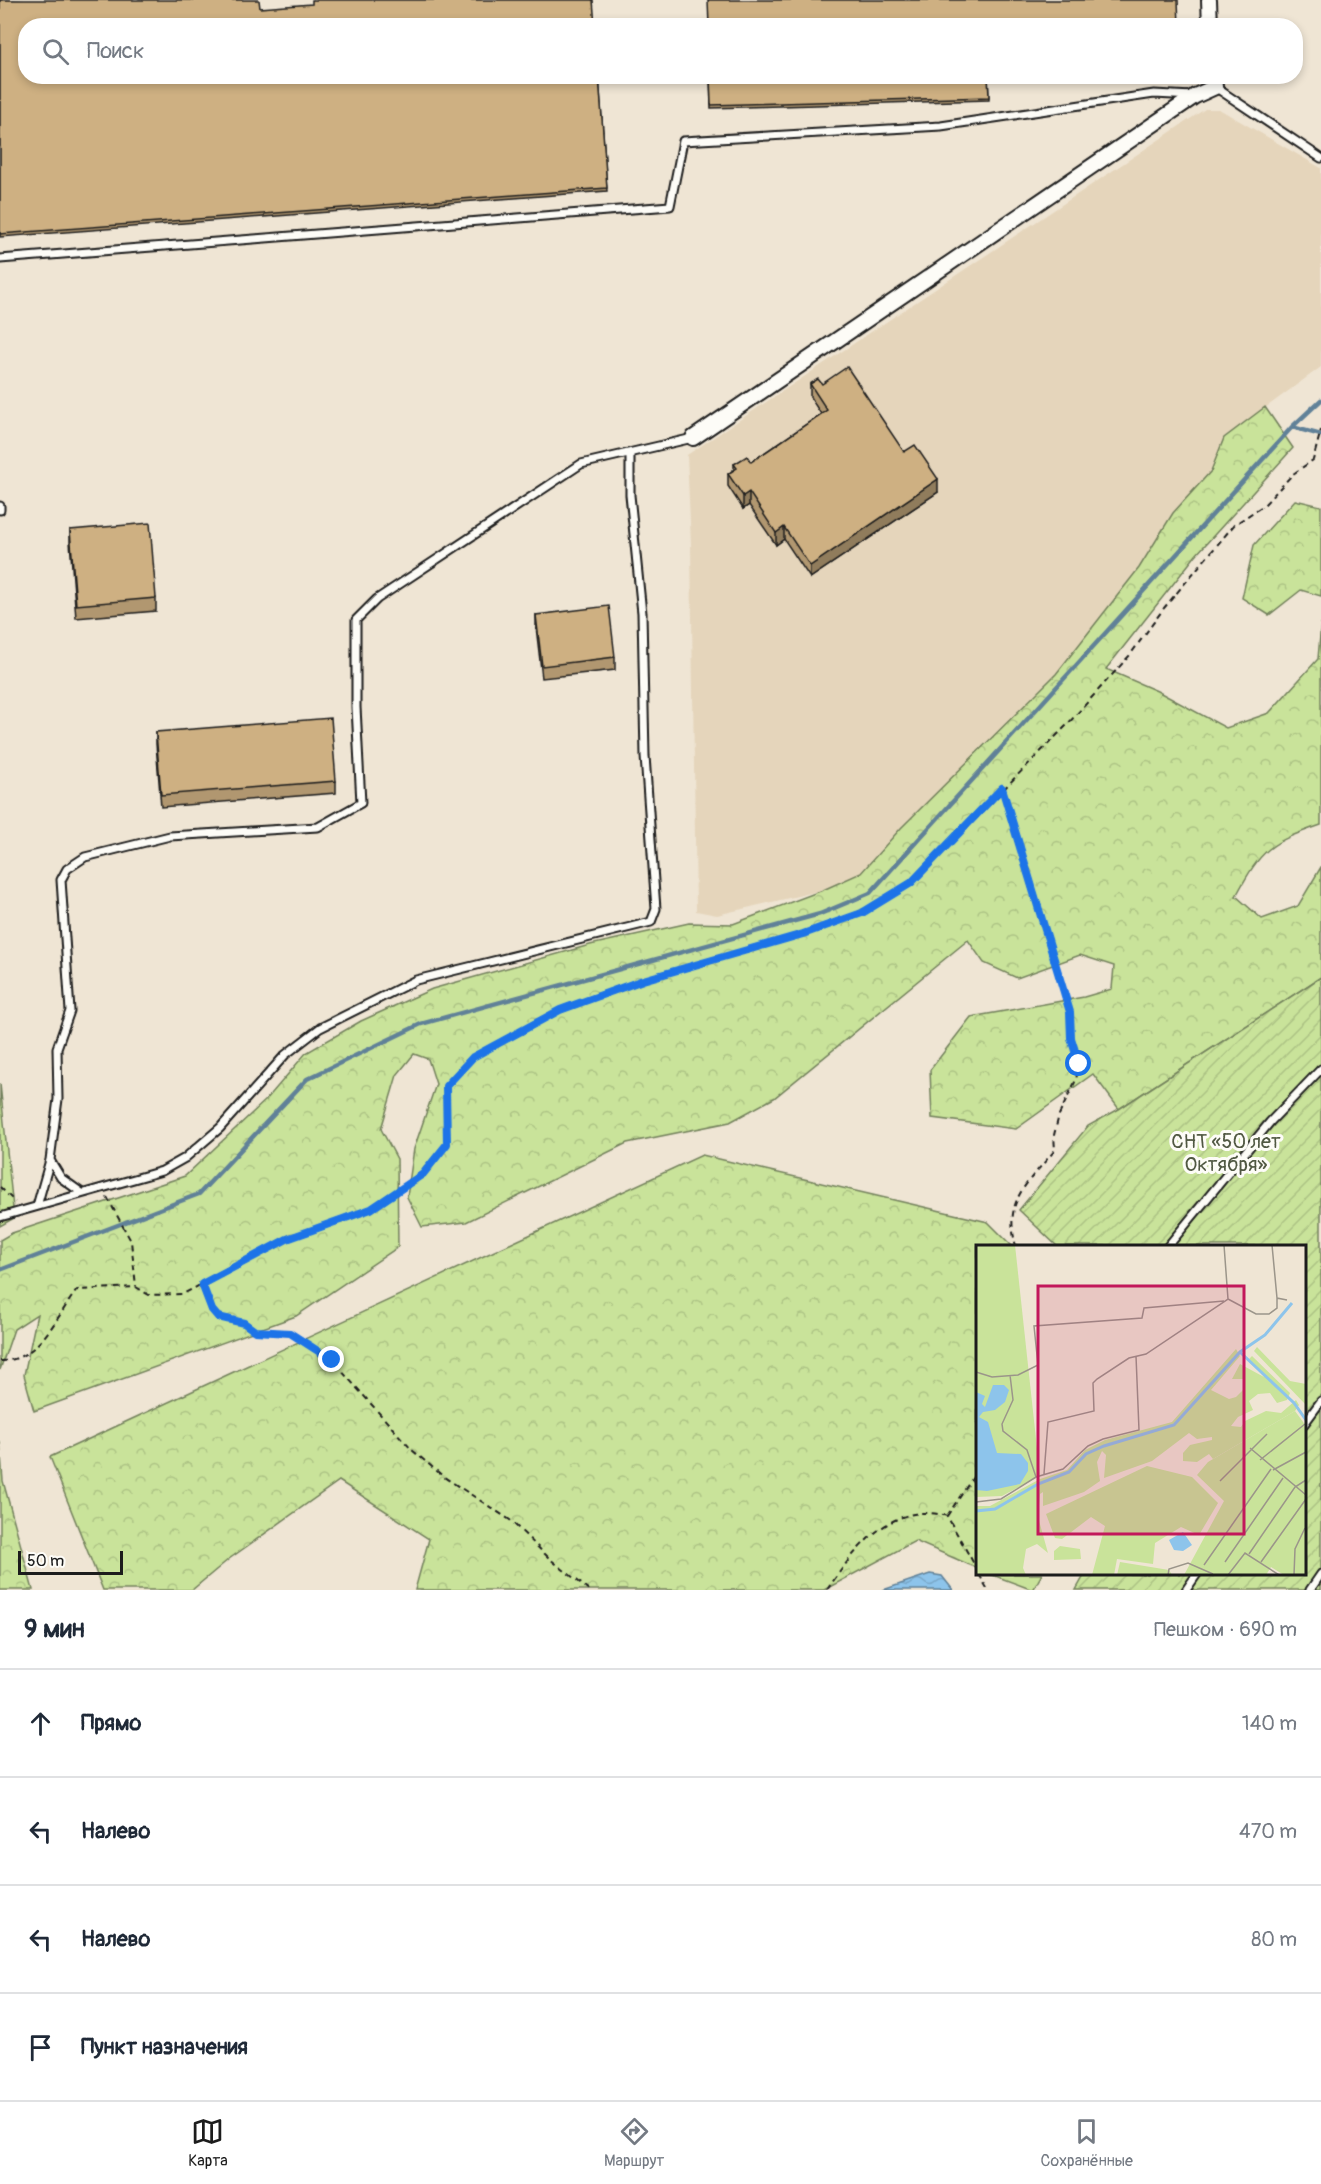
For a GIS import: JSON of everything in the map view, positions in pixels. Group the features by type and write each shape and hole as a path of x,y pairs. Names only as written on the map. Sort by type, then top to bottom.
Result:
{"street":[{"path":"1209,0 1210,18"},
{"path":"693,438 1211,84"}],"lane":[{"path":"1217,84 1321,158"},
{"path":"0,259 670,206 683,141 941,126 1154,94 1195,96"},
{"path":"37,1206 50,1160 58,1099 57,1048 70,1011 61,880 67,869 85,857 170,836 318,827 362,803 356,707 356,620 377,599 581,464 693,438"},
{"path":"0,1217 162,1172 185,1158 220,1128 294,1048 320,1028 416,980 651,922 656,909 645,756 642,613 630,495 630,453"},
{"path":"1169,1245 1270,1122 1321,1069"},
{"path":"50,1160 61,1178 82,1193"},
{"path":"1306,1423 1321,1401"},
{"path":"1310,1590 1321,1574"},
{"path":"1186,1590 1196,1575"}],"path":[{"path":"0,1361 10,1361 37,1347 77,1290 136,1287 148,1296 183,1294 287,1239 371,1209 423,1174 447,1144 446,1086 473,1057 560,1010 643,980 803,934 862,913 911,883 1002,788 1066,726 1130,655 1164,608 1234,525 1264,505 1293,474 1313,460 1321,430"},
{"path":"1002,788 1070,1012 1071,1038 1079,1064 1076,1080 1059,1115 1054,1135 1055,1150 1024,1187 1011,1212 1016,1245"},
{"path":"0,1187 9,1198 27,1210"},
{"path":"112,1203 131,1241 136,1287"},
{"path":"202,1284 212,1310 218,1317 244,1323 255,1331 290,1333 332,1360 412,1450 444,1477 510,1520 550,1559 589,1590"},
{"path":"947,1516 976,1473"},
{"path":"826,1590 855,1549 875,1532 918,1511 947,1516 976,1568"},
{"path":"980,1575 988,1590"}],"shaded area":[{"path":"1205,109 1219,109 1321,168 1321,367 1224,438 1211,471 1173,513 1139,568 1056,674 901,828 861,873 823,890 717,915 696,911 691,544 687,455"}],"green space":[{"path":"1265,407 1293,448 1196,555 1106,669 1157,691 1226,728 1269,713 1318,659 1321,623 1321,825 1289,837 1269,849 1253,867 1236,896 1262,919 1298,906 1321,867 1321,977 1119,1109 1093,1074 1016,1129 932,1118 930,1070 971,1017 1084,997 1112,989 1114,966 1080,955 1017,978 984,963 968,940 774,1098 730,1122 627,1143 466,1222 422,1227 407,1197 414,1149 436,1084 428,1059 414,1054 397,1075 381,1129 397,1159 398,1247 296,1316 34,1411 24,1375 37,1314 14,1329 0,1370 0,1240 12,1233 185,1176 266,1100 306,1053 361,1021 432,989 590,945 689,923 733,924 861,873 901,828 1056,674 1139,568 1173,513 1211,471 1224,438"},
{"path":"1295,500 1321,506 1321,596 1301,590 1269,615 1242,598 1254,545"},
{"name":"СНТ «50 лет Октября»","path":"1321,977 1321,1590 1076,1590 1084,1575 1306,1575 1306,1245 1056,1245 1019,1210 1088,1126 1119,1109"},
{"path":"0,1084 14,1218 0,1226"},
{"path":"702,1155 988,1222 1011,1245 976,1245 976,1568 915,1541 824,1590 415,1590 429,1539 339,1481 229,1559 192,1590 103,1590 50,1457"},
{"path":"0,1442 3,1481 33,1590 0,1590"},
{"path":"993,1575 1041,1575 1033,1590"}],"water":[{"path":"930,1574 942,1576 953,1590 883,1590"}],"building":[{"path":"0,0 259,0 260,8 312,4 312,0 593,0 594,18 18,18 18,84 600,84 607,188 0,234"},
{"path":"708,0 1178,0 1179,18 709,18"},
{"path":"710,84 988,84 989,97 711,105"},
{"path":"847,367 904,452 915,445 938,479 810,566 784,527 776,533 749,492 743,496 728,474 737,468 734,464 747,456 751,462 827,410 810,384 818,379 822,384"},
{"path":"150,523 156,598 76,605 70,530"},
{"path":"609,606 615,657 542,666 536,615"},
{"path":"331,718 336,781 161,795 156,732"}],"waterway":[{"path":"0,1270 199,1194 307,1079 421,1024 820,914 870,893 1292,427 1321,400"},
{"path":"1292,427 1321,435"}],"route":[{"path":"332,1360 290,1333 255,1331 244,1323 218,1317 212,1310 202,1284 287,1239 371,1209 423,1174 447,1144 446,1086 473,1057 560,1010 643,980 803,934 862,913 911,883 1002,788 1043,932 1070,1012 1071,1038 1079,1064"}]}
